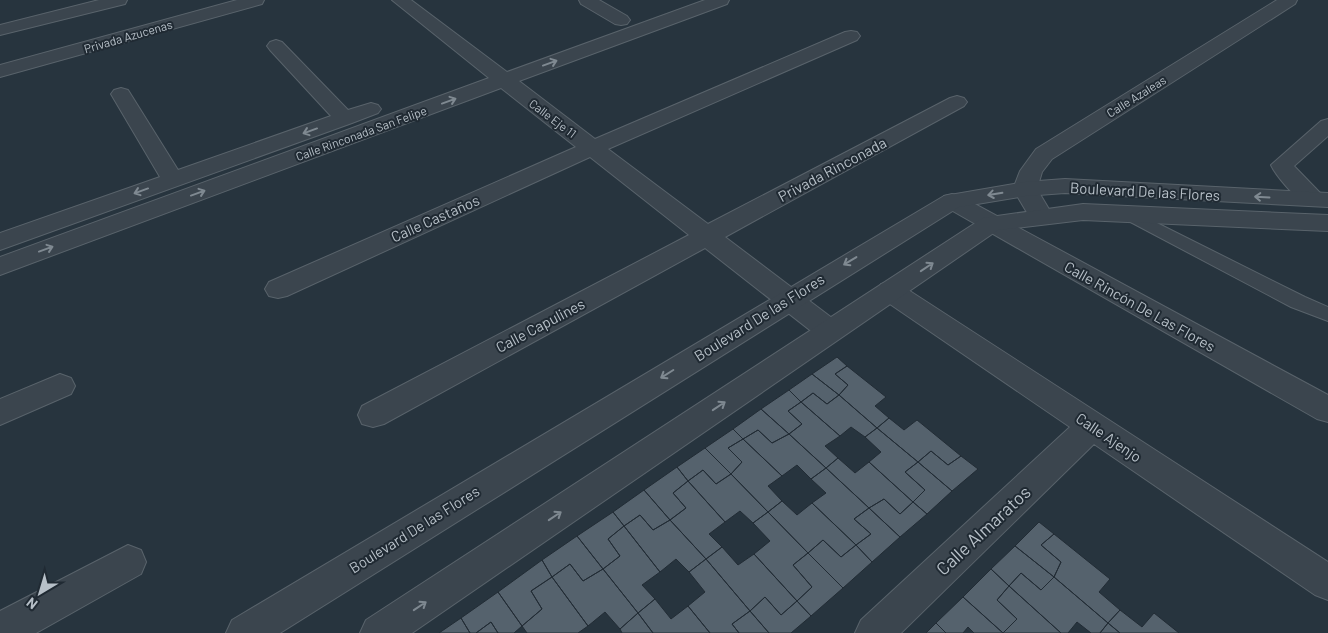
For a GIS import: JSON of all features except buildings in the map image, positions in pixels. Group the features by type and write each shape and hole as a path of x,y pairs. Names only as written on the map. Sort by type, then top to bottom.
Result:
{"street":[{"path":"0,30 119,0"},
{"name":"Privada Azucenas","path":"0,72 256,0"},
{"name":"Calle Eje 11","path":"400,0 830,331"},
{"path":"587,0 622,20"},
{"name":"Calle Rinconada San Felipe","path":"0,266 496,74 622,20 677,0"},
{"name":"Calle Rinconada San Felipe","path":"0,242 345,119 496,74 721,0"},
{"name":"Calle Azaleas","path":"1025,189 1031,171 1044,154 1289,0"},
{"path":"592,148 851,36"},
{"path":"276,46 345,119"},
{"path":"121,94 173,180"},
{"name":"Privada Rinconada","path":"706,235 957,102"},
{"path":"1323,207 1285,171 1282,164 1328,125"},
{"name":"Calle Castaños","path":"278,289 592,148"},
{"name":"Boulevard De las Flores","path":"245,633 952,201 1025,189 1066,186 1323,207"},
{"path":"1025,189 1041,216"},
{"name":"Calle Rincón De Las Flores","path":"952,201 1328,410"},
{"name":"Boulevard De las Flores","path":"379,633 992,223 1083,212 1127,213 1323,207"},
{"name":"Calle Capulines","path":"373,415 706,235"},
{"name":"Calle Ajenjo","path":"890,291 1328,583"},
{"path":"0,413 60,386"},
{"name":"Calle Almaratos","path":"874,633 1092,426"},
{"path":"0,632 128,562"}],"lane":[{"path":"1127,213 1298,302 1328,314"}]}
